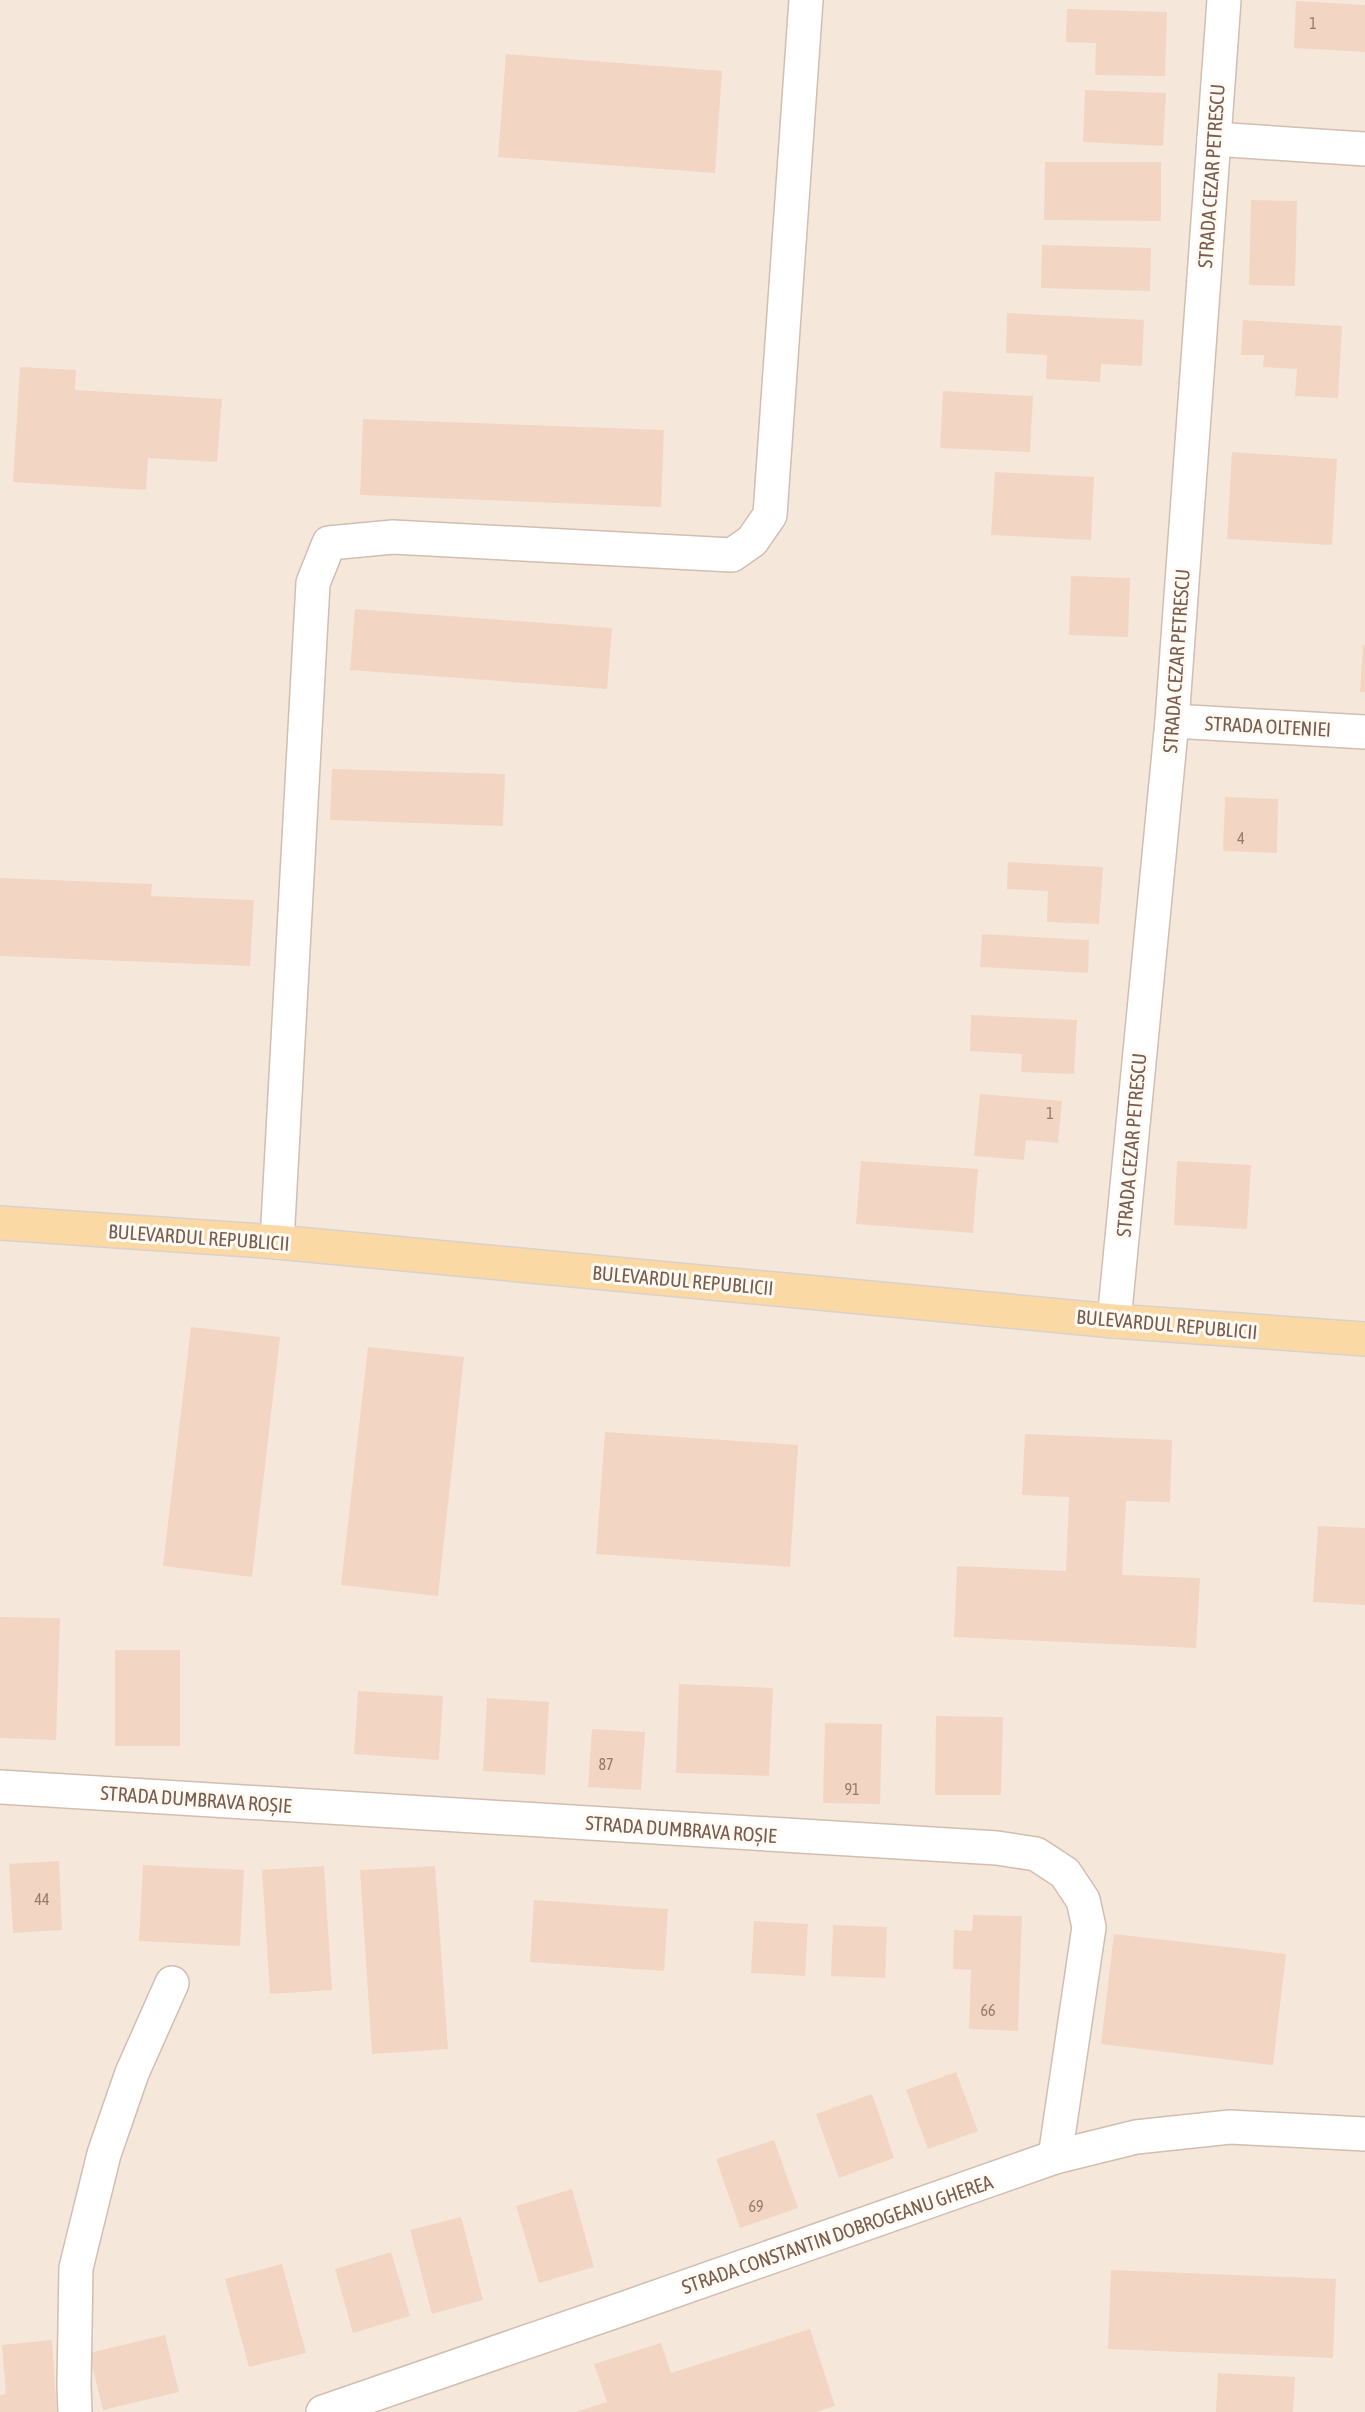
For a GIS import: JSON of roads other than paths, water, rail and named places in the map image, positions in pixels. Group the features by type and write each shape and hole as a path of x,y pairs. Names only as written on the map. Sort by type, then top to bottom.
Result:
{"main road":[{"name":"BULEVARDUL REPUBLICII","path":"0,1223 277,1242 1114,1321 1365,1340"}],"street":[{"path":"277,1242 313,583 329,543 393,537 732,555 752,541 770,515 806,0"},
{"name":"STRADA CEZAR PETRESCU","path":"1114,1321 1172,721 1224,0"},
{"path":"1214,139 1365,149"},
{"name":"STRADA OLTENIEI","path":"1172,721 1365,732"},
{"name":"STRADA DUMBRAVA ROȘIE","path":"0,1787 998,1848 1036,1854 1065,1873 1083,1900 1089,1927 1055,2157"},
{"path":"75,2412 76,2268 104,2154 132,2073 172,1983"},
{"name":"STRADA CONSTANTIN DOBROGEANU GHEREA","path":"323,2412 1055,2157 1136,2138 1230,2127 1365,2134"}]}
